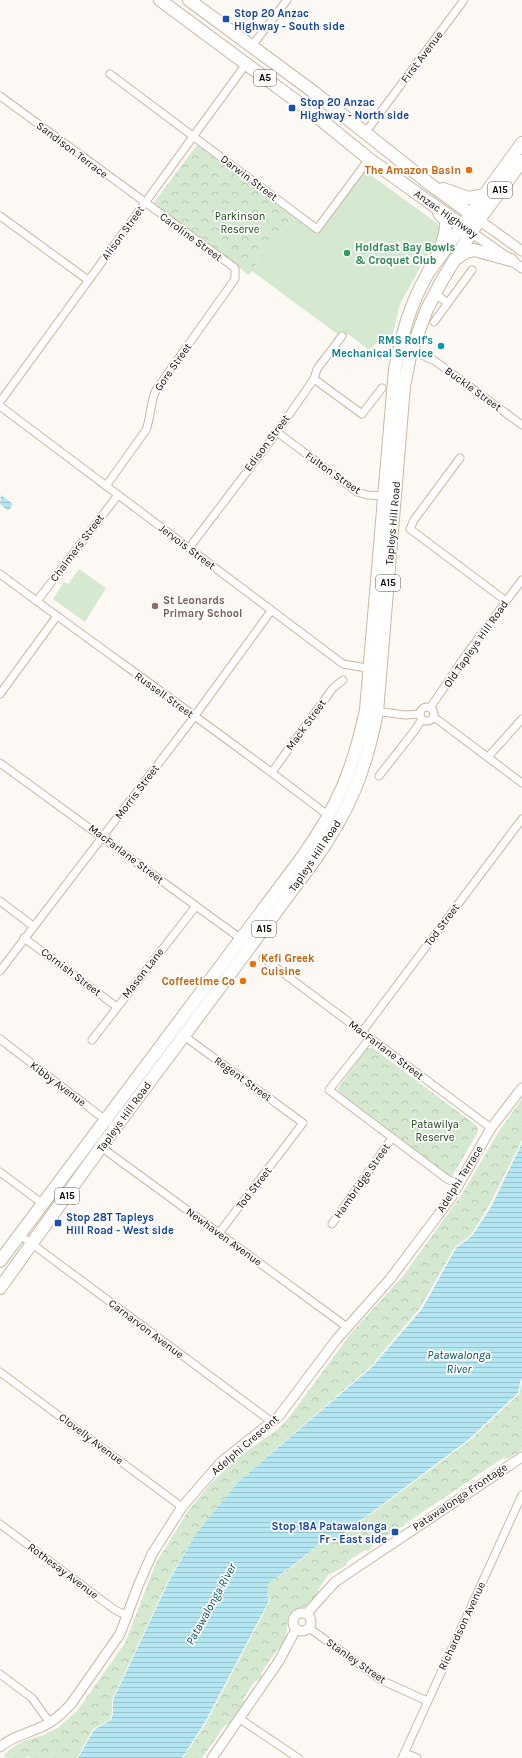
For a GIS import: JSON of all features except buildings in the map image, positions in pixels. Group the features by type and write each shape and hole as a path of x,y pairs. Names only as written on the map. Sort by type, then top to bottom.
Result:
{"main road":[{"name":"Anzac Highway","path":"160,0 315,115 369,159 429,204 467,229"},
{"name":"Anzac Highway","path":"189,0 316,93 431,185 475,217"},
{"path":"179,14 182,14 186,10 189,0"},
{"path":"197,27 193,17 194,14 201,8"},
{"path":"294,100 298,99 301,94 303,89 302,83"},
{"path":"315,115 310,109 309,103 311,95 316,93"},
{"name":"A15","path":"475,217 485,195 522,143"},
{"name":"A15","path":"467,229 475,217 522,161"},
{"path":"431,185 469,198 485,195"},
{"path":"428,273 447,228 446,221 429,204"},
{"name":"Tapleys Hill Road","path":"0,1288 101,1147 314,861 339,824 352,799 371,743 372,711 390,496 404,386 411,352 427,309 434,294 456,259 467,229"},
{"name":"Tapleys Hill Road","path":"390,496 393,390 399,350 407,315 418,290 428,273 467,229"},
{"path":"456,259 466,252 474,250 511,260"},
{"name":"Tapleys Hill Road","path":"0,1261 240,938 303,856 329,816 350,771 358,744 372,711"}],"street":[{"path":"252,46 287,0"},
{"name":"First Avenue","path":"365,133 464,0"},
{"name":"Alison Street","path":"0,402 246,64"},
{"name":"Darwin Street","path":"110,74 317,229 369,159"},
{"name":"Sandison Terrace","path":"0,96 144,203"},
{"name":"Caroline Street","path":"144,203 235,268 236,271"},
{"path":"0,216 88,280"},
{"name":"Anzac Highway","path":"475,217 522,252"},
{"name":"Anzac Highway","path":"467,229 522,268"},
{"path":"434,322 472,270"},
{"name":"Gore Street","path":"106,486 146,430 150,420 152,399 156,390 235,279 236,271"},
{"path":"434,294 448,303"},
{"name":"Edison Street","path":"189,548 277,432 314,379 318,369 342,336"},
{"name":"Buckle Street","path":"399,350 411,352 435,361 522,425"},
{"path":"314,379 362,414 382,388"},
{"name":"Jervois Street","path":"0,406 189,548 271,612 343,664 376,669"},
{"name":"Fulton Street","path":"277,432 357,492 367,495 390,496"},
{"path":"460,458 414,520 410,529 506,601"},
{"name":"Chalmers Street","path":"37,601 118,495"},
{"name":"Russell Street","path":"0,574 194,717 272,772 329,816"},
{"name":"Old Tapleys Hill Road","path":"430,708 522,580"},
{"name":"Morris Street","path":"0,971 194,717 271,612"},
{"path":"0,694 57,616"},
{"name":"Mack Street","path":"272,772 333,688 343,680"},
{"path":"379,776 415,730 424,708 430,708 433,711 434,717 522,783"},
{"path":"372,711 421,716 429,721 434,717"},
{"path":"488,757 522,718"},
{"name":"MacFarlane Street","path":"0,763 251,946"},
{"name":"Tod Street","path":"362,1032 522,819"},
{"path":"0,901 33,926"},
{"name":"Mason Lane","path":"92,1040 196,906"},
{"name":"Cornish Street","path":"24,938 117,1007"},
{"name":"MacFarlane Street","path":"263,958 491,1128"},
{"name":"Regent Street","path":"184,1036 303,1123"},
{"path":"370,1038 329,1090 447,1179 458,1184"},
{"name":"Kibby Avenue","path":"0,1039 116,1128"},
{"name":"Adelphi Terrace","path":"397,1270 450,1198 491,1128 522,1088"},
{"name":"Tod Street","path":"219,1233 303,1123"},
{"name":"Hambridge Street","path":"332,1224 392,1138"},
{"name":"Newhaven Avenue","path":"101,1147 347,1327"},
{"path":"0,1172 43,1204"},
{"name":"Carnarvon Avenue","path":"20,1235 272,1422"},
{"name":"Adelphi Crescent","path":"0,1746 11,1739 50,1723 64,1712 71,1704 115,1643 128,1616 138,1586 152,1554 182,1507 221,1462 279,1416 347,1327 397,1270"},
{"name":"Clovelly Avenue","path":"0,1372 182,1507"},
{"name":"Patawalonga Frontage","path":"307,1613 340,1578 522,1458"},
{"name":"Richardson Avenue","path":"404,1755 522,1495"},
{"name":"Rothesay Avenue","path":"0,1524 115,1610 128,1616"},
{"path":"298,1613 307,1613 311,1620 309,1628 301,1631 296,1629 293,1624 294,1616 298,1613"},
{"name":"Stanley Street","path":"309,1628 381,1680 427,1702"},
{"path":"212,1758 279,1661 296,1629"},
{"path":"0,1674 32,1698 50,1723"},
{"path":"240,1719 298,1758"},
{"path":"404,1755 417,1758"}],"green space":[{"name":"Parkinson Reserve","path":"197,145 293,216 249,275 153,204"},
{"name":"Holdfast Bay Bowls & Croquet Club","path":"364,170 438,224 440,232 400,304 390,346 379,339 370,351 348,334 344,339 252,271 293,216 318,234"},
{"path":"79,569 106,588 85,622 53,599 64,582 68,584"},
{"name":"Patawilya Reserve","path":"367,1048 373,1048 477,1126 478,1132 452,1176 449,1176 339,1093 338,1088"},
{"path":"522,1099 522,1140 490,1204 471,1235 455,1247 420,1308 371,1366 238,1482 195,1535 167,1583 112,1700 112,1714 110,1720 93,1729 77,1758 30,1758 27,1756 26,1758 6,1758 3,1756 13,1747 26,1740 44,1735 59,1727 77,1711 125,1643 156,1563 188,1511 212,1482 239,1457 278,1429 290,1416 352,1332 403,1276 462,1194 499,1131"},
{"path":"522,1381 522,1450 507,1459 503,1458 404,1526 373,1544 373,1547 368,1551 365,1550 347,1562 347,1565 328,1575 318,1590 319,1594 309,1604 289,1615 284,1644 277,1650 261,1673 262,1676 258,1681 255,1681 243,1699 244,1702 229,1725 225,1725 202,1758 183,1758 206,1723 270,1601 267,1590 269,1583 300,1561 314,1548 323,1543 336,1540 469,1441 519,1394"}],"water":[{"path":"1,495 13,504 9,510 0,504"},
{"name":"Patawalonga River","path":"522,1143 522,1379 518,1393 468,1440 335,1540 324,1542 314,1548 269,1583 267,1590 269,1601 205,1722 182,1758 78,1758 94,1730 111,1720 113,1714 113,1700 168,1583 195,1535 238,1482 372,1367 422,1309 456,1248 472,1236 491,1207"}],"place":[{"name":"Stop 20 Anzac Highway - South side","path":"226,19"},
{"name":"Stop 20 Anzac Highway - North side","path":"292,108"},
{"name":"The Amazon Basin","path":"469,170"},
{"name":"Holdfast Bay Bowls & Croquet Club","path":"347,253"},
{"name":"RMS Rolf's Mechanical Service","path":"441,346"},
{"name":"St Leonards Primary School","path":"155,606"},
{"name":"Kefi Greek Cuisine","path":"253,964"},
{"name":"Coffeetime Co","path":"243,981"},
{"name":"Stop 28T Tapleys Hill Road - West side","path":"58,1223"},
{"name":"Stop 18A Patawalonga Fr - East side","path":"395,1532"}]}
